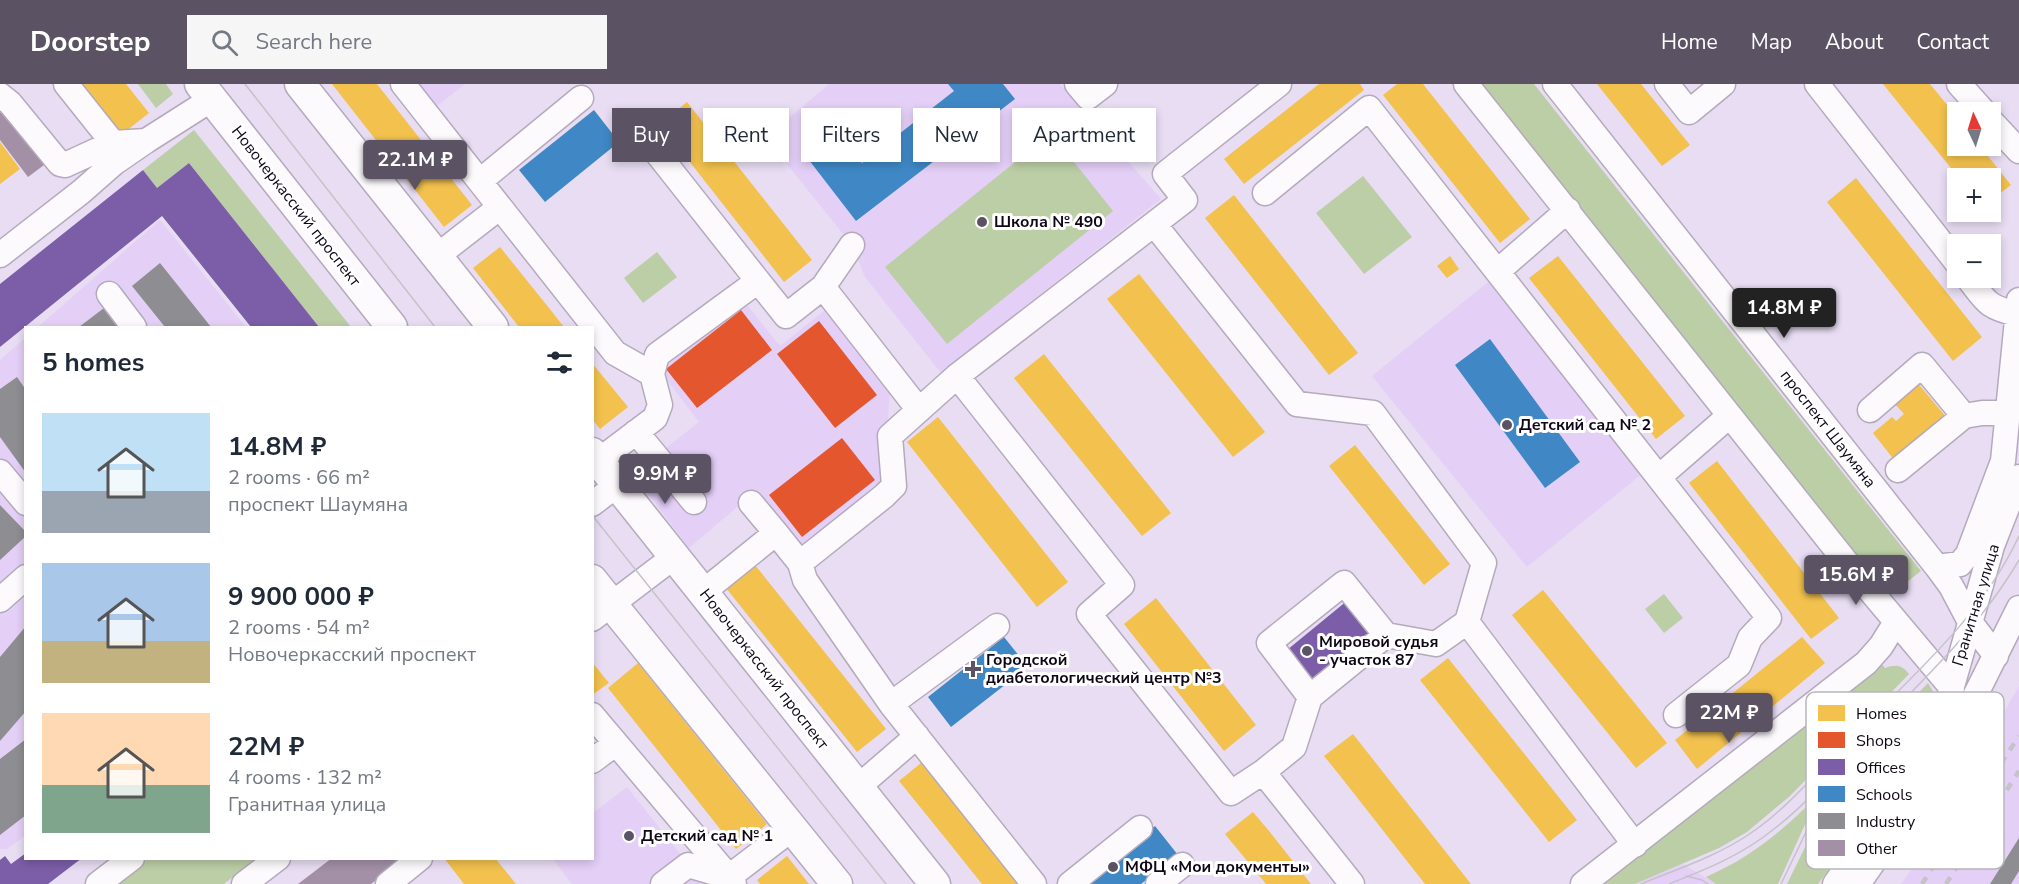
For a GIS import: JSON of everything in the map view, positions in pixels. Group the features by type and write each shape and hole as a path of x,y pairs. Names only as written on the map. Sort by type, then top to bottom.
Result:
{"main road":[{"path":"300,84 492,326"},
{"name":"Новочеркасский проспект","path":"206,92 391,326"},
{"name":"Новочеркасский проспект","path":"595,457 935,884"},
{"path":"594,586 602,612 793,828 837,884"}],"street":[{"path":"66,84 113,143"},
{"path":"403,84 594,326"},
{"path":"1077,84 1088,97 1105,84"},
{"path":"800,563 894,486 890,436 957,376 1185,200 1165,174 1279,84"},
{"path":"1466,84 1912,643 1952,688"},
{"name":"проспект Шаумяна","path":"1555,84 1937,567 1951,586 1970,622 1996,656"},
{"path":"1667,84 1689,112 1723,84"},
{"path":"1817,84 1947,250"},
{"path":"1959,84 1975,102"},
{"path":"0,255 206,92"},
{"path":"0,95 10,103 60,164 65,165 113,143 146,141"},
{"path":"480,181 581,98"},
{"path":"1265,193 1370,108 1769,618 1750,638 1739,665 1676,714"},
{"path":"2001,132 2019,151"},
{"path":"664,162 786,316 823,287 852,245"},
{"path":"437,256 500,207"},
{"path":"1497,271 1568,210"},
{"path":"1154,224 1297,404 1374,413 1484,563 1467,622 1436,644 1386,635 1344,583 1269,643 1310,696"},
{"path":"595,457 655,418 660,405 652,374 657,355 758,281"},
{"path":"823,287 919,410"},
{"path":"1976,288 1987,303 1998,309 2018,307"},
{"path":"109,294 133,326"},
{"name":"Гранитная улица","path":"1951,692 2014,468 2008,413 2018,307"},
{"path":"594,326 615,353 652,374"},
{"path":"1870,410 1922,366 1964,416"},
{"path":"957,376 1122,585 1089,614 1231,793 1263,772 1294,747 1310,696 1386,635"},
{"path":"1898,470 1964,416 2008,413"},
{"path":"1659,477 1730,416"},
{"path":"636,432 694,502"},
{"name":"Гранитная улица","path":"1937,567 1960,564 1968,554 2014,468"},
{"path":"0,472 24,501"},
{"path":"594,502 617,485"},
{"path":"751,502 800,563 805,580 891,704 1034,884"},
{"path":"704,592 776,533"},
{"path":"602,612 675,556"},
{"path":"0,600 24,580"},
{"name":"Гранитная улица","path":"1978,692 2019,608"},
{"path":"1467,622 1635,845"},
{"path":"1829,692 1866,663 1881,646 1896,622"},
{"path":"891,704 997,626"},
{"path":"1912,643 1961,656 1996,656"},
{"path":"1583,884 1806,710"},
{"path":"594,718 732,881"},
{"path":"858,787 917,736"},
{"path":"594,760 615,744"},
{"path":"1263,772 1352,884"},
{"path":"732,881 793,828"},
{"path":"1070,884 1140,828"},
{"path":"98,884 129,860"},
{"path":"249,883 276,860"},
{"path":"663,884 688,864 732,881"},
{"path":"1158,884 1182,866"},
{"name":"Гранитная улица","path":"1835,884 1846,869"},
{"name":"Гранитная улица","path":"1858,884 1868,869"},
{"path":"387,884 417,870"}],"shaded area":[{"path":"419,84 465,84 437,106"},
{"name":"Школа № 490","path":"829,84 1060,84 1081,108 1012,108 1012,162 1129,162 1161,199 941,373 865,277 852,245 785,162 789,162 789,118 801,108"},
{"path":"160,220 245,326 39,326"},
{"name":"Детский сад № 2","path":"1488,282 1643,473 1527,567 1372,376"},
{"path":"746,304 780,346 824,311 890,387 884,481 792,556 744,501 689,548 633,474 699,422 660,371"},
{"path":"24,339 24,836 7,849 0,849 0,360"},
{"path":"2019,686 2019,884 1901,884 1912,869 2004,869 2004,712"},
{"name":"Детский сад № 1","path":"627,787 704,884 572,884 554,860 594,860 594,812"},
{"path":"1683,864 1716,884 1635,884"}],"green space":[{"path":"138,84 166,84 173,94 156,108"},
{"path":"1482,84 1534,84 1921,571 1889,596"},
{"path":"194,130 350,326 318,326 189,163 157,188 143,170"},
{"path":"1015,162 1074,162 1113,211 947,344 885,267"},
{"path":"1363,176 1412,237 1364,274 1316,213"},
{"path":"657,252 677,277 643,303 624,278"},
{"path":"1664,594 1683,618 1664,633 1645,609"},
{"path":"1880,662 1885,668 1898,666 1909,674 1891,692 1841,692"},
{"path":"1928,683 1933,692 1919,692"},
{"path":"1806,719 1806,780 1747,832 1719,848 1635,884 1591,884"},
{"path":"1806,807 1806,822 1778,884 1716,884 1706,877 1753,851"},
{"path":"1806,845 1806,869 1829,869 1818,884 1787,884"},
{"path":"146,860 254,860 224,884 115,884"}],"building: Homes":[{"path":"81,84 126,84 149,113 121,135"},
{"path":"332,84 377,84 472,205 444,227"},
{"path":"1319,84 1360,84 1364,90 1244,184 1224,159"},
{"path":"1397,84 1423,84 1530,219 1500,243 1383,95"},
{"path":"1597,84 1641,84 1690,145 1662,166"},
{"path":"1883,84 1930,84 1947,105 1947,156 1988,156 1997,168 1951,168"},
{"path":"687,102 703,122 703,162 734,162 812,260 784,282 690,162 691,108 680,108"},
{"path":"0,142 20,169 0,184"},
{"path":"2001,172 2011,185 2001,193"},
{"path":"1856,178 1982,337 1953,361 1827,202"},
{"path":"1234,195 1358,353 1329,375 1205,218"},
{"path":"500,247 563,326 518,326 473,268"},
{"path":"1450,256 1459,269 1447,278 1437,266"},
{"path":"1558,256 1685,416 1656,439 1529,278"},
{"path":"1139,274 1265,432 1233,457 1107,299"},
{"path":"1044,354 1171,513 1142,536 1014,378"},
{"path":"594,365 628,407 600,429 594,422"},
{"path":"1916,381 1947,418 1895,461 1873,433 1892,417 1896,421 1904,414 1892,401"},
{"path":"938,417 1068,582 1037,607 907,442"},
{"path":"1355,445 1450,564 1424,585 1329,466"},
{"path":"1717,461 1839,618 1811,639 1689,483"},
{"path":"755,565 886,729 857,752 726,588"},
{"path":"1543,590 1667,743 1636,768 1512,615"},
{"path":"1156,598 1256,725 1224,751 1124,624"},
{"path":"1802,637 1825,663 1697,769 1675,740"},
{"path":"1448,658 1577,820 1549,842 1420,680"},
{"path":"638,663 767,824 736,849 608,688"},
{"path":"594,664 609,683 594,694"},
{"path":"1353,734 1471,884 1425,884 1324,756"},
{"path":"921,763 1018,884 982,884 899,781"},
{"path":"1253,812 1311,884 1266,884 1225,834"},
{"path":"787,856 809,884 760,884 757,880"},
{"path":"446,860 497,860 516,884 464,884"}],"building: Shops":[{"path":"741,310 772,350 697,408 666,369"},
{"path":"819,321 877,395 835,428 777,354"},
{"path":"842,438 875,480 802,537 769,495"}],"building: Offices":[{"path":"189,163 318,326 250,326 162,216 0,347 0,284 143,170 157,188"},
{"path":"1348,600 1373,630 1312,680 1287,650"},
{"path":"24,854 24,860 79,860 48,884 0,884 0,860 5,856 11,864"}],"building: Schools":[{"path":"948,84 1003,84 1015,99 1000,111 1000,108 932,108 954,91"},
{"path":"594,110 612,133 612,148 545,202 519,170"},
{"path":"913,123 913,162 933,162 856,221 810,162 901,162 901,132"},
{"path":"1490,339 1580,462 1545,488 1455,365"},
{"path":"1004,637 1028,667 951,727 928,697"},
{"path":"1155,826 1178,855 1141,884 1081,884"}],"building: Industry":[{"path":"160,263 210,326 164,326 132,286"},
{"path":"104,308 118,326 80,326"},
{"path":"17,377 24,387 24,470 0,437 0,389"},
{"path":"0,505 24,530 24,538 0,560"},
{"path":"24,628 24,713 0,741 0,657"},
{"path":"24,741 24,817 0,835 0,759"},
{"path":"2019,838 2019,871 2011,884 1990,884 1999,869 2004,869 2004,862"}],"building: Other":[{"path":"3,110 44,165 28,177 0,140 0,113"},
{"path":"329,860 402,860 371,884 298,884"}],"tram line":[{"path":"245,84 434,326"},
{"path":"594,518 886,884"},
{"path":"1897,692 1965,620 1985,594 2019,536"},
{"path":"1911,692 1949,653 1987,608 2019,560"},
{"path":"1641,884 1696,862 1735,843 1762,825 1806,784"},
{"path":"1669,884 1737,854 1774,829 1806,800"},
{"path":"1781,884 1806,832"},
{"path":"1686,876 1708,884"}],"railway":[{"path":"2004,759 2019,736"},
{"path":"2004,794 2019,771"},
{"path":"1922,884 1932,869"},
{"path":"1946,884 1956,869"}],"place":[{"name":"Школа № 490","path":"982,222"},
{"name":"Детский сад № 2","path":"1507,425"},
{"name":"Мировой судья - участок 87","path":"1307,651"},
{"name":"Городской диабетологический центр №3","path":"973,669"},
{"name":"Детский сад № 1","path":"629,836"},
{"name":"МФЦ «Мои документы»","path":"1113,867"}]}
